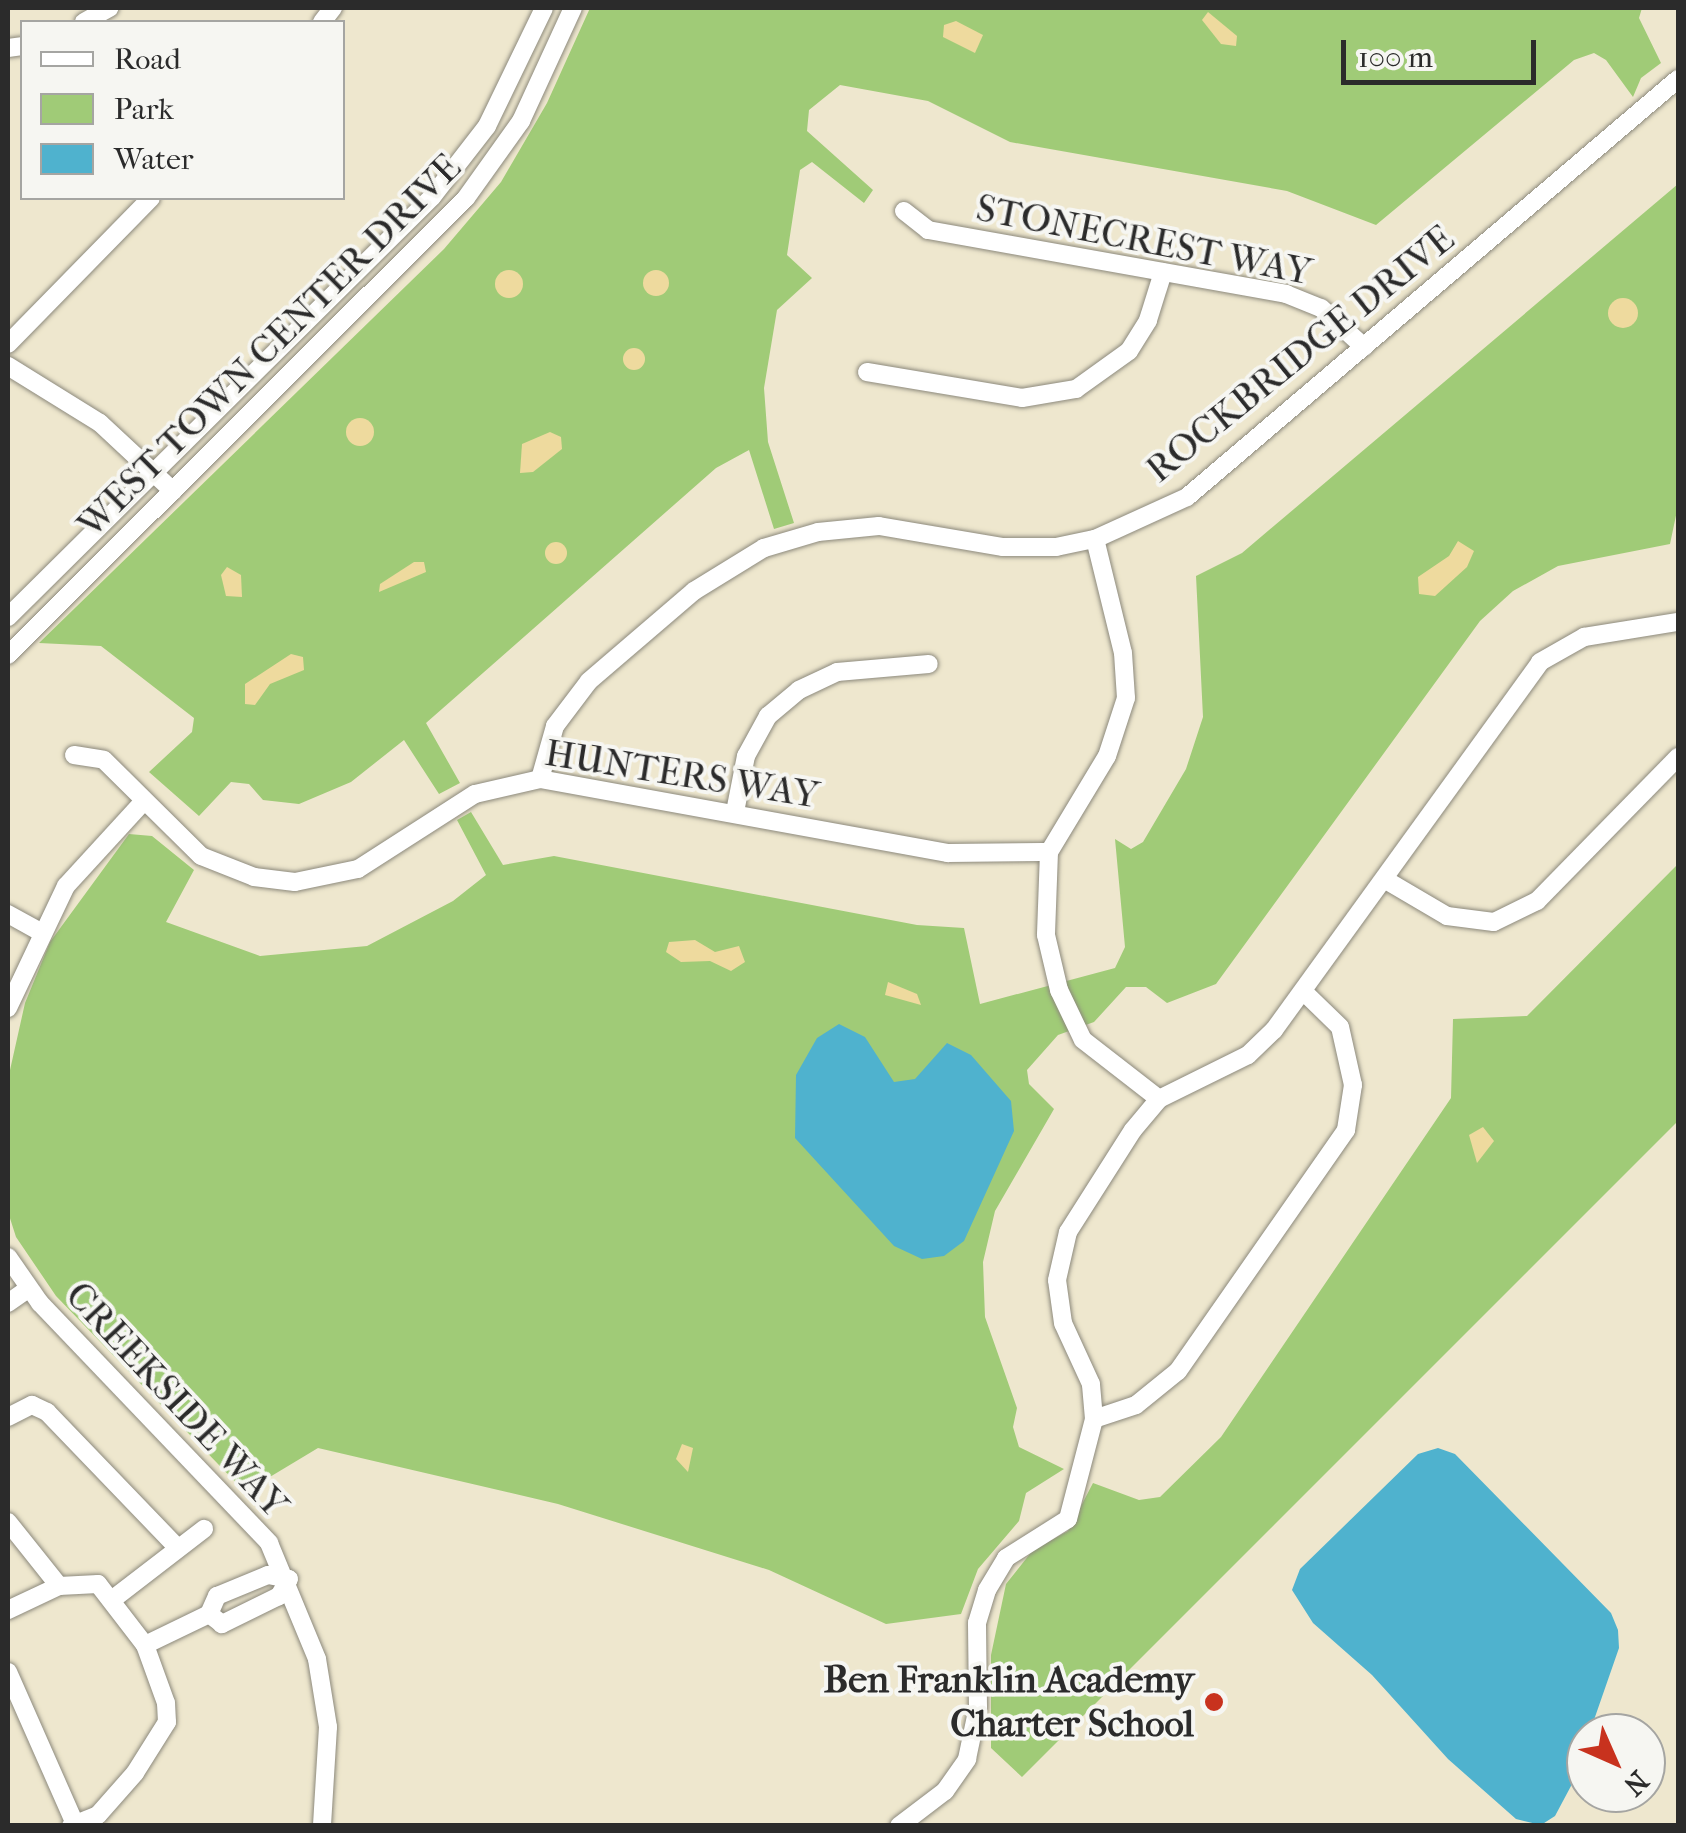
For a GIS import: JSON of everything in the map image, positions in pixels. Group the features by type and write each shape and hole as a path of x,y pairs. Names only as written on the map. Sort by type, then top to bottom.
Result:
{"street":[{"name":"WEST TOWN CENTER DRIVE","path":"8,617 461,163 522,61 544,8"},
{"name":"WEST TOWN CENTER DRIVE","path":"8,656 466,198 527,111 572,8"},
{"name":"ROCKBRIDGE DRIVE","path":"540,778 555,726 589,681 694,591 764,548 818,532 879,526 1003,547 1095,540 1187,497 1678,79"},
{"path":"8,344 149,200"},
{"name":"STONECREST WAY","path":"904,211 928,230 1286,294 1321,308 1364,347"},
{"path":"867,372 1022,398 1076,389 1129,351 1148,320 1163,272"},
{"path":"8,366 100,423 173,491"},
{"path":"1095,540 1122,653 1126,698 1107,756 1049,852 1046,936 1064,1004 1083,1040 1160,1098"},
{"path":"899,1826 945,1791 967,1758 978,1706 977,1623 987,1590 1006,1558 1068,1519 1094,1419 1090,1384 1063,1323 1057,1280 1068,1232 1160,1098 1248,1055 1304,992 1540,662 1584,637 1678,622"},
{"path":"736,812 746,756 768,716 799,690 838,672 929,664"},
{"name":"HUNTERS WAY","path":"74,755 104,760 201,856 254,877 296,882 358,869 475,794 540,778 948,852 1049,852"},
{"path":"1384,879 1447,916 1494,922 1537,901 1678,757"},
{"path":"8,1008 40,932 66,886 144,801"},
{"path":"8,914 40,932"},
{"path":"1094,1419 1136,1405 1178,1372 1346,1130 1353,1085 1340,1027 1304,992"},
{"name":"CREEKSIDE WAY","path":"8,1257 28,1289 235,1502 289,1579 316,1659 328,1727 322,1826"},
{"path":"8,1303 28,1289"},
{"path":"8,1418 32,1405 46,1412 178,1548"},
{"path":"8,1522 58,1586"},
{"path":"112,1599 204,1529"},
{"path":"145,1645 209,1614 218,1596 268,1574 289,1579"},
{"path":"8,1610 58,1586 82,1580 112,1599 145,1645 168,1722 110,1801 73,1824 8,1672"}],"green space":[{"path":"590,8 1642,8 1639,18 1661,63 1641,78 1633,97 1606,60 1594,53 1574,60 1376,225 1287,191 1010,142 928,101 840,85 809,110 807,131 873,190 864,203 812,162 800,170 787,255 812,278 777,310 764,388 768,442 794,523 774,529 749,450 716,468 426,723 460,783 439,794 404,740 351,782 299,804 263,800 249,784 231,782 199,816 149,772 192,732 194,718 101,646 39,643 444,249 501,182 547,103"},
{"path":"1678,184 1678,506 1670,544 1558,566 1513,591 1480,621 1216,984 1167,1003 1146,987 1126,987 1094,1022 1058,1035 1027,1070 1029,1084 1054,1109 995,1211 983,1262 985,1317 1017,1408 1013,1427 1019,1447 1064,1469 1026,1493 1019,1521 978,1569 961,1614 886,1624 769,1570 558,1504 318,1448 245,1492 56,1296 16,1237 8,1212 8,1079 25,1003 50,942 129,834 152,836 194,870 166,922 260,956 367,946 453,901 486,875 457,820 471,812 503,865 554,856 917,925 964,928 980,1004 1115,968 1125,947 1115,839 1131,849 1143,842 1186,769 1203,717 1196,576 1242,553"},
{"path":"1678,864 1678,1121 1022,1777 991,1748 991,1655 1006,1584 1033,1550 1068,1531 1093,1483 1139,1500 1160,1497 1221,1437 1451,1098 1453,1019 1527,1016"}],"sand":[{"path":"1208,12 1237,36 1236,46 1221,44 1202,20"},
{"path":"956,21 983,35 975,53 943,37 944,25"},
{"path":"509,270 519,274 523,284 519,294 509,298 499,294 495,284 499,274"},
{"path":"656,270 665,274 669,283 665,292 656,296 647,292 643,283 647,274"},
{"path":"1623,298 1634,302 1638,313 1634,324 1623,328 1612,324 1608,313 1612,302"},
{"path":"634,348 642,351 642,367 634,370 626,367 623,359 626,351"},
{"path":"360,418 370,422 374,432 370,442 360,446 350,442 346,432 350,422"},
{"path":"550,432 561,437 562,449 533,472 520,473 522,444"},
{"path":"1458,541 1474,551 1467,567 1435,596 1419,594 1418,577 1449,556"},
{"path":"556,542 564,545 564,561 556,564 548,561 545,553 548,545"},
{"path":"414,562 424,562 426,572 379,592 380,584"},
{"path":"227,567 241,575 242,597 226,596 221,575"},
{"path":"291,654 303,657 304,670 270,684 255,705 245,704 245,684"},
{"path":"695,940 715,952 739,946 745,962 731,971 710,961 681,962 666,952 669,942"},
{"path":"888,982 917,994 921,1005 885,995"},
{"path":"1483,1127 1494,1141 1477,1163 1469,1135"},
{"path":"682,1444 693,1448 688,1472 676,1459"}],"water":[{"path":"839,1024 865,1037 894,1082 915,1079 947,1043 971,1055 1011,1101 1014,1131 964,1241 944,1256 922,1259 894,1246 795,1138 796,1075 817,1038"},
{"path":"1438,1448 1455,1454 1611,1613 1618,1630 1619,1648 1596,1713 1566,1713 1566,1795 1555,1816 1541,1825 1516,1819 1448,1759 1372,1675 1313,1623 1292,1590 1300,1569 1418,1454"}],"place":[{"name":"Ben Franklin Academy Charter School","path":"1214,1702"}]}
